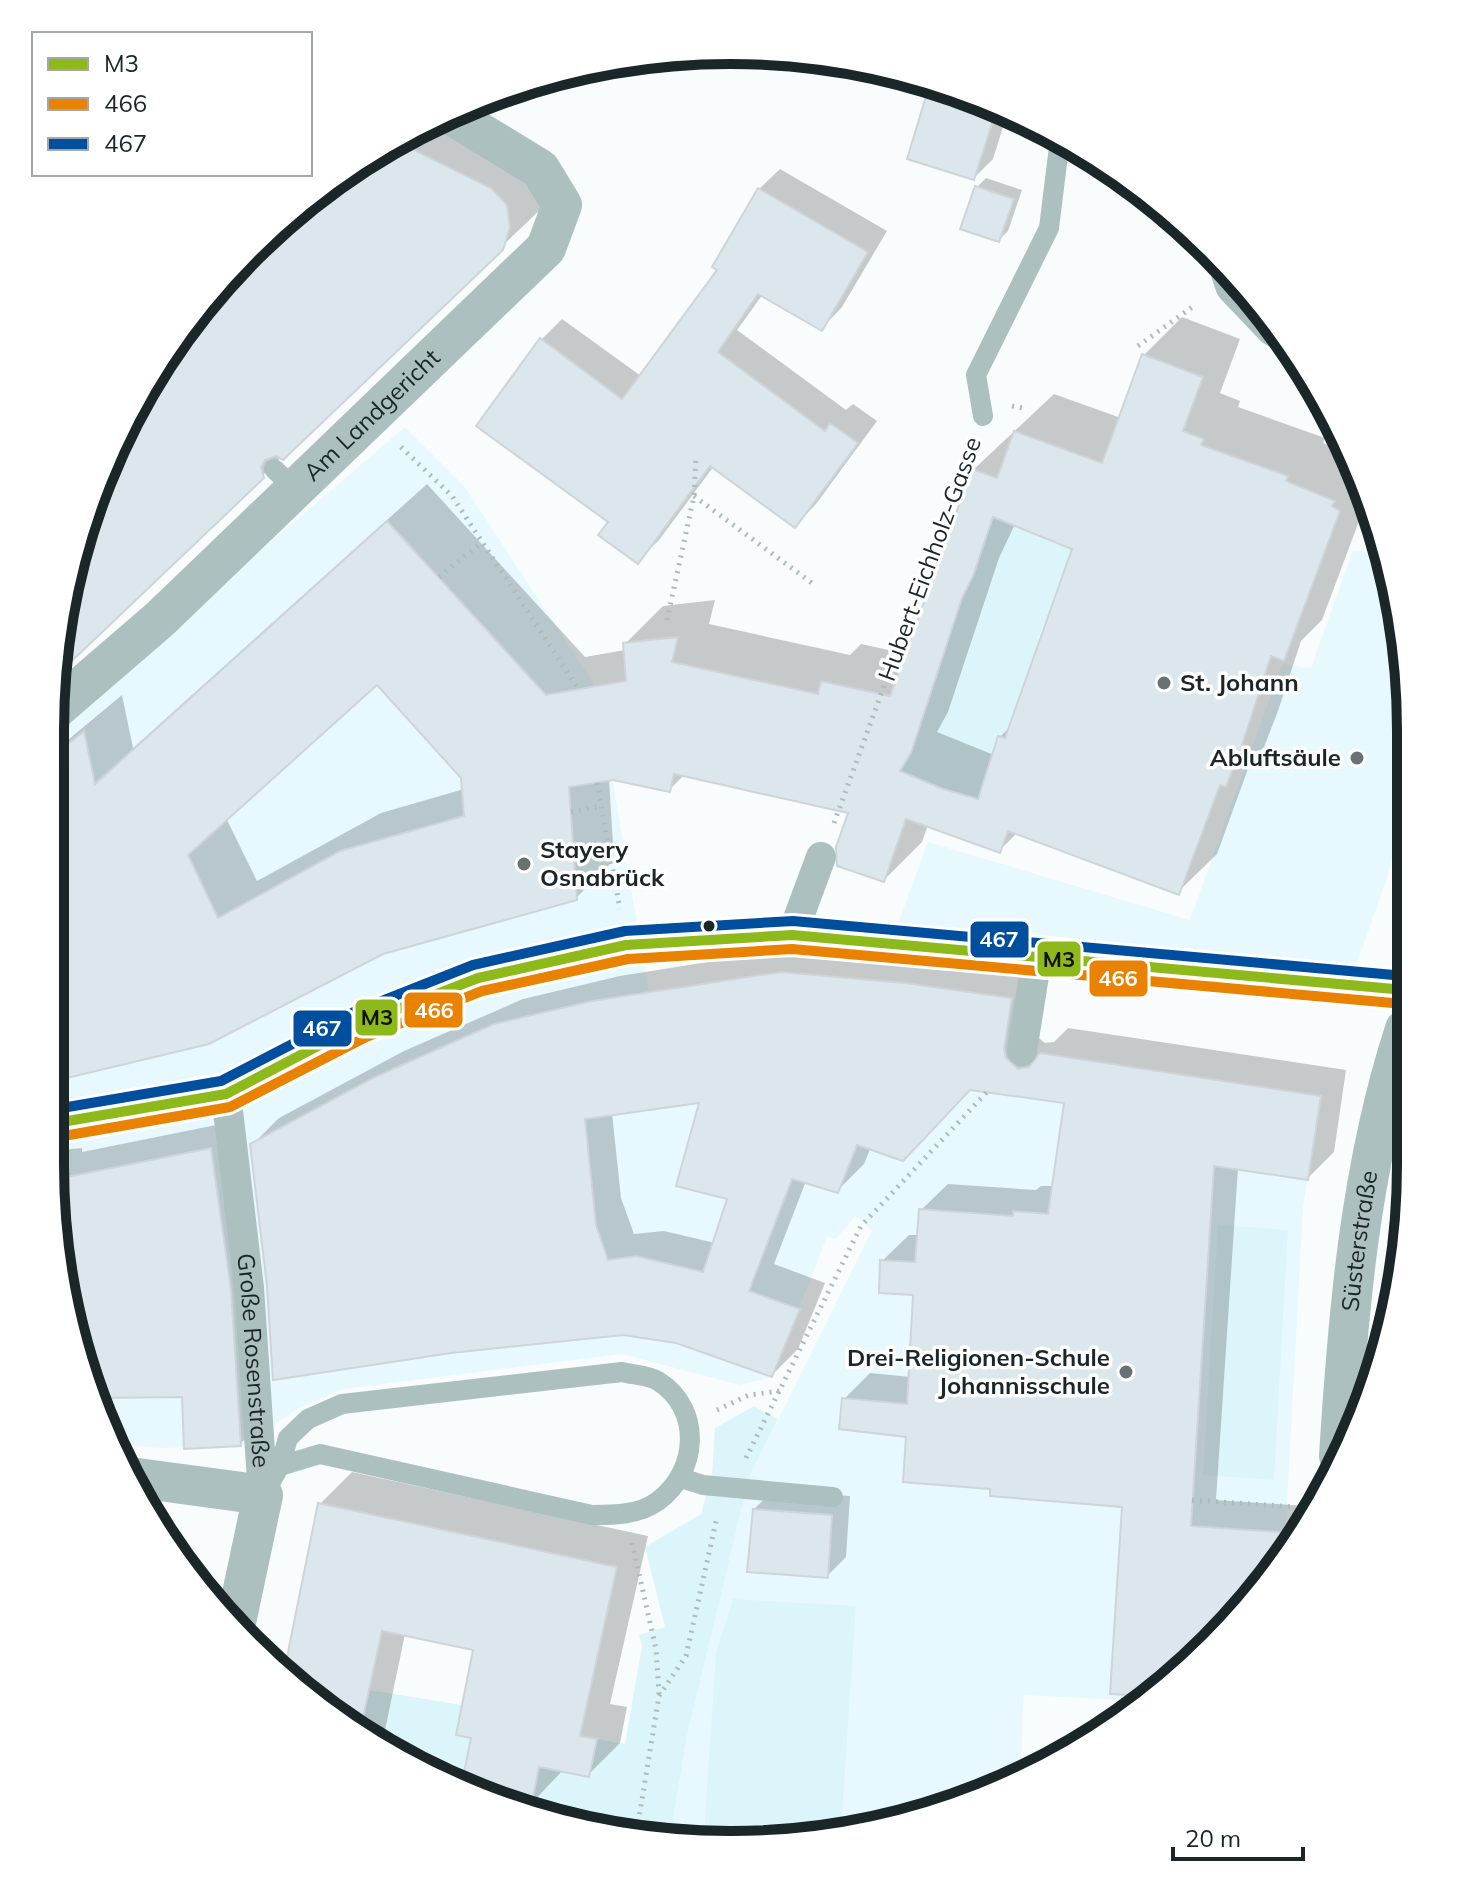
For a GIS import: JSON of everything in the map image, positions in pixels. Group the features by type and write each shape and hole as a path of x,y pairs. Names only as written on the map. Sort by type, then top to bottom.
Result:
{"street":[{"name":"Am Landgericht","path":"65,701 160,619 285,479 371,418 546,248 562,205 540,169 462,121"},
{"path":"792,935 821,857"},
{"path":"64,1122 226,1094 360,1024 478,978 626,945 792,935 1397,989"},
{"path":"1022,1051 1037,957"},
{"name":"Süsterstraße","path":"1341,1432 1347,1330 1363,1208 1397,1063"},
{"name":"Große Rosenstraße","path":"226,1094 271,1481 238,1614"},
{"path":"142,1477 271,1481"}],"lane":[{"name":"Hubert-Eichholz-Gasse","path":"983,416 976,375 1049,228 1059,150"},
{"path":"622,1372 655,1379 677,1396 690,1423 691,1448 681,1478 656,1503 626,1515 592,1515 320,1454 271,1481 288,1438 308,1419 342,1404 622,1372"},
{"path":"681,1478 729,1488 833,1497"}],"path":[{"path":"1138,346 1195,305"},
{"name":"Hubert-Eichholz-Gasse","path":"821,857 983,416"},
{"path":"371,418 452,496 579,690"},
{"path":"667,620 694,496 696,455"},
{"path":"694,496 816,586"},
{"path":"439,577 482,542"},
{"path":"597,783 626,945"},
{"path":"571,812 600,806"},
{"path":"659,1696 686,1656 717,1518 729,1488 861,1226 987,1092"},
{"path":"690,1423 749,1395 781,1390"},
{"path":"1192,1500 1294,1507"},
{"path":"626,1515 656,1649 659,1696 638,1824"}],"shaded area":[{"path":"405,427 464,486 596,687 649,992 781,972 905,983 1018,999 1012,1049 1321,1096 1303,1208 1285,1535 1232,1604 1202,1636 1126,1700 1023,1695 1021,1764 945,1796 861,1818 774,1830 672,1828 687,1736 749,1478 872,1231 855,1216 836,1239 827,1237 772,1377 740,1385 622,1354 343,1389 299,1408 241,1446 160,1448 127,1445 99,1379 87,1337 77,1295 65,1208 64,719"},
{"path":"990,511 1005,517 1003,522 1008,518 1024,530 1081,545 1065,569 1039,637 1036,636 1040,641 1005,739 980,792 980,811 893,778 943,656 939,651 944,636 950,638 946,633 951,618 957,620 952,614 957,601 964,599 959,597 971,581 989,530 985,524"},
{"path":"1353,550 1373,554 1384,600 1396,687 1397,840 1387,878 1354,971 897,926 928,842 1190,920 1282,664 1311,668"},
{"path":"1218,1225 1288,1230 1274,1480 1203,1475"},
{"path":"754,1406 778,1419 749,1478 687,1736 672,1828 600,1818 532,1801 539,1767 588,1777 597,1739 625,1744 642,1646 639,1635 665,1627 645,1547 701,1514 712,1474 715,1428"},
{"path":"733,1599 856,1606 842,1821 774,1830 704,1830 716,1653"},
{"path":"369,1690 462,1705 471,1738 464,1775 397,1742 362,1720"}],"building":[{"path":"927,94 994,119 974,180 907,159"},
{"path":"408,147 491,188 507,205 510,227 503,250 283,460 276,456 265,460 261,467 264,478 68,665 87,558 115,475 153,397 176,360 229,291 291,229 360,176"},
{"path":"975,186 1014,199 999,242 960,229"},
{"path":"758,188 868,252 822,331 758,294 718,352 825,431 830,423 858,443 795,528 710,466 638,564 598,535 608,522 476,426 540,338 622,399 717,270 712,267"},
{"path":"1142,354 1203,377 1183,431 1204,439 1201,445 1288,476 1286,481 1335,501 1332,506 1340,511 1284,661 1271,656 1240,751 1226,787 1220,785 1179,895 1008,831 1000,853 906,819 884,882 837,866 836,847 848,813 674,774 670,792 613,780 569,787 577,900 383,954 209,1044 64,1079 64,747 84,731 95,784 387,521 546,695 626,681 623,643 678,637 672,662 818,694 821,681 890,696 972,469 997,478 1014,431 1102,463","holes":["993,517 1072,549 1005,738 998,736 978,799 943,789 900,771 911,753 962,598 973,576","377,685 461,778 464,816 340,851 218,918 188,855"]},
{"path":"781,972 905,983 1012,998 1004,1049 1006,1058 1018,1069 1029,1067 1040,1053 1321,1096 1308,1180 1214,1166 1191,1526 1281,1532 1280,1541 1232,1604 1170,1666 1133,1695 1110,1694 1122,1507 990,1496 990,1489 903,1482 906,1437 839,1429 842,1398 907,1404 913,1295 879,1293 880,1260 915,1262 919,1209 1013,1216 1013,1211 1048,1214 1064,1103 970,1090 903,1161 857,1145 838,1193 792,1179 749,1291 800,1309 772,1377 676,1343 623,1335 451,1353 273,1380 267,1286 250,1144 373,1078 494,1024 592,1001","holes":["699,1103 676,1186 727,1199 703,1272 636,1256 608,1260 596,1225 585,1119"]},
{"path":"211,1148 231,1290 241,1446 184,1449 182,1397 106,1398 77,1295 65,1208 64,1178"},
{"path":"318,1503 617,1567 580,1736 597,1739 589,1777 539,1767 532,1801 464,1775 471,1738 456,1735 473,1650 382,1631 362,1720 286,1661"},
{"path":"753,1509 832,1515 828,1578 747,1572"}],"transit line":[{"name":"467","path":"64,1108 221,1081 354,1012 473,965 625,931 793,921 1397,975"},
{"name":"M3","path":"64,1122 226,1094 360,1024 478,978 626,945 792,935 1397,989"},
{"name":"466","path":"64,1136 230,1107 366,1037 482,991 628,959 792,949 1397,1003"}],"place":[{"name":"St. Johann","path":"1164,683"},
{"name":"Abluftsäule","path":"1357,758"},
{"name":"Stayery Osnabrück","path":"524,864"},
{"name":"Drei-Religionen-Schule Johannisschule","path":"1126,1372"}]}
